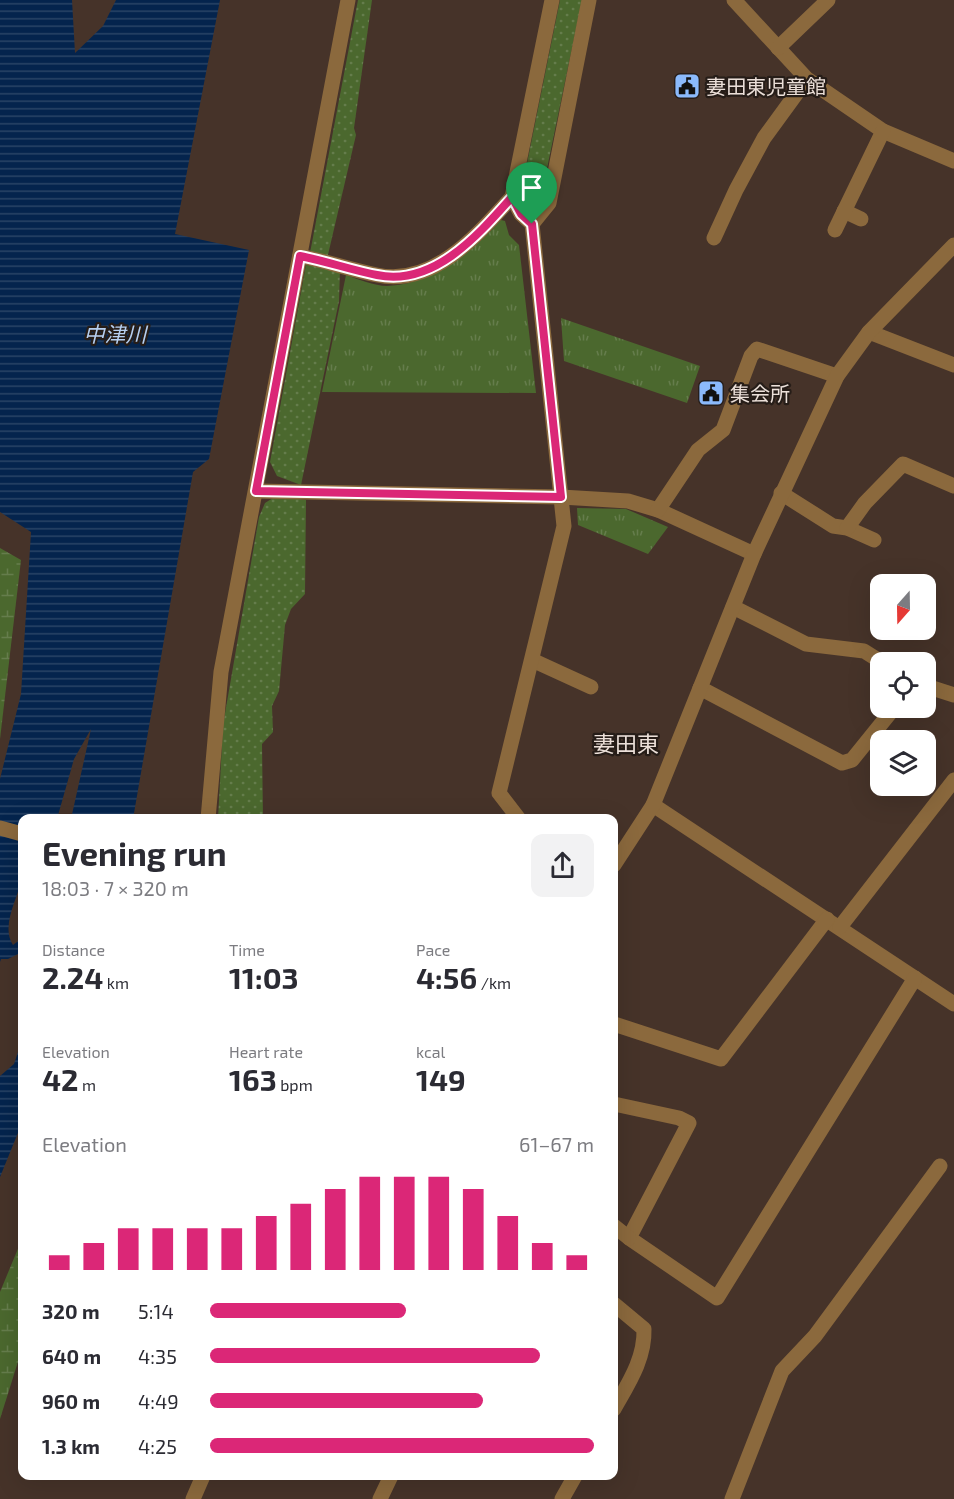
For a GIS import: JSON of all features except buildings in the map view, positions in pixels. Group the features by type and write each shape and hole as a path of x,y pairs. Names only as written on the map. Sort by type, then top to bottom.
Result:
{"street":[{"path":"208,814 221,672 348,0"},
{"path":"300,256 379,276 412,273 445,261 476,237 512,197 552,0"},
{"path":"532,224 549,203 589,0"},
{"path":"734,0 807,79 883,131 954,161"},
{"path":"778,48 828,0"},
{"path":"714,238 735,190 764,138 807,79"},
{"path":"835,230 883,131"},
{"path":"512,197 521,214 532,224 564,526 499,793 515,814"},
{"path":"844,211 861,219"},
{"path":"618,859 653,805 754,554 837,376 869,332 954,245"},
{"path":"869,332 954,365"},
{"path":"658,510 698,450 723,430 751,356 757,348 837,376"},
{"path":"847,528 865,503 903,464 936,472 954,486"},
{"path":"256,491 561,497 628,501 658,510 754,554"},
{"path":"782,493 833,526 847,528 874,540"},
{"path":"733,608 806,644 864,651 870,655"},
{"path":"532,660 591,687"},
{"path":"700,688 842,763 852,760 886,718"},
{"path":"936,689 954,695"},
{"path":"618,1025 721,1059 954,780"},
{"path":"653,805 954,1004"},
{"path":"0,828 18,833"},
{"path":"618,1229 717,1298 915,978"},
{"path":"618,1105 679,1118 689,1124 629,1238"},
{"path":"732,1499 782,1371 815,1335 940,1167"},
{"path":"618,1307 644,1329 645,1346 633,1376 618,1402"},
{"path":"193,1499 201,1480"},
{"path":"380,1499 390,1480"},
{"path":"562,1499 573,1480"}],"green space":[{"path":"358,0 372,0 354,128 356,135 327,259 310,253"},
{"path":"560,0 582,0 545,178 547,190 538,198 531,194 523,183"},
{"path":"501,220 505,221 509,235 519,245 536,393 322,392 346,275 382,286 404,284 420,279 436,273 464,255"},
{"path":"306,265 340,269 339,301 301,485 277,476 270,462"},
{"path":"561,318 700,366 687,403 564,361"},
{"path":"276,496 306,500 305,594 291,609 285,625 279,691 272,706 273,732 262,744 263,814 218,814 223,725 259,517 265,503"},
{"path":"577,508 626,509 668,527 648,554 578,525"},
{"path":"0,548 21,560 0,739"},
{"path":"18,1249 18,1362 0,1419 0,1292"}],"water":[{"name":"中津川","path":"0,0 72,0 75,53 103,26 116,0 220,0 175,234 249,250 209,459 193,472 134,814 72,814 91,729 74,759 58,814 18,814 18,892 8,929 13,945 18,941 18,954 8,959 1,959 0,962 0,779 21,694 31,532 0,512"},
{"path":"18,1052 18,1133 0,1177 0,1076 14,1064"}],"place":[{"name":"妻田東児童館","path":"687,86"},
{"name":"集会所","path":"711,393"}],"district":[{"name":"妻田東","path":"626,743"}],"route":[{"path":"512,197 521,214 532,224 561,497 256,491 300,256 379,276 412,273 445,261 476,237 512,197"}]}
